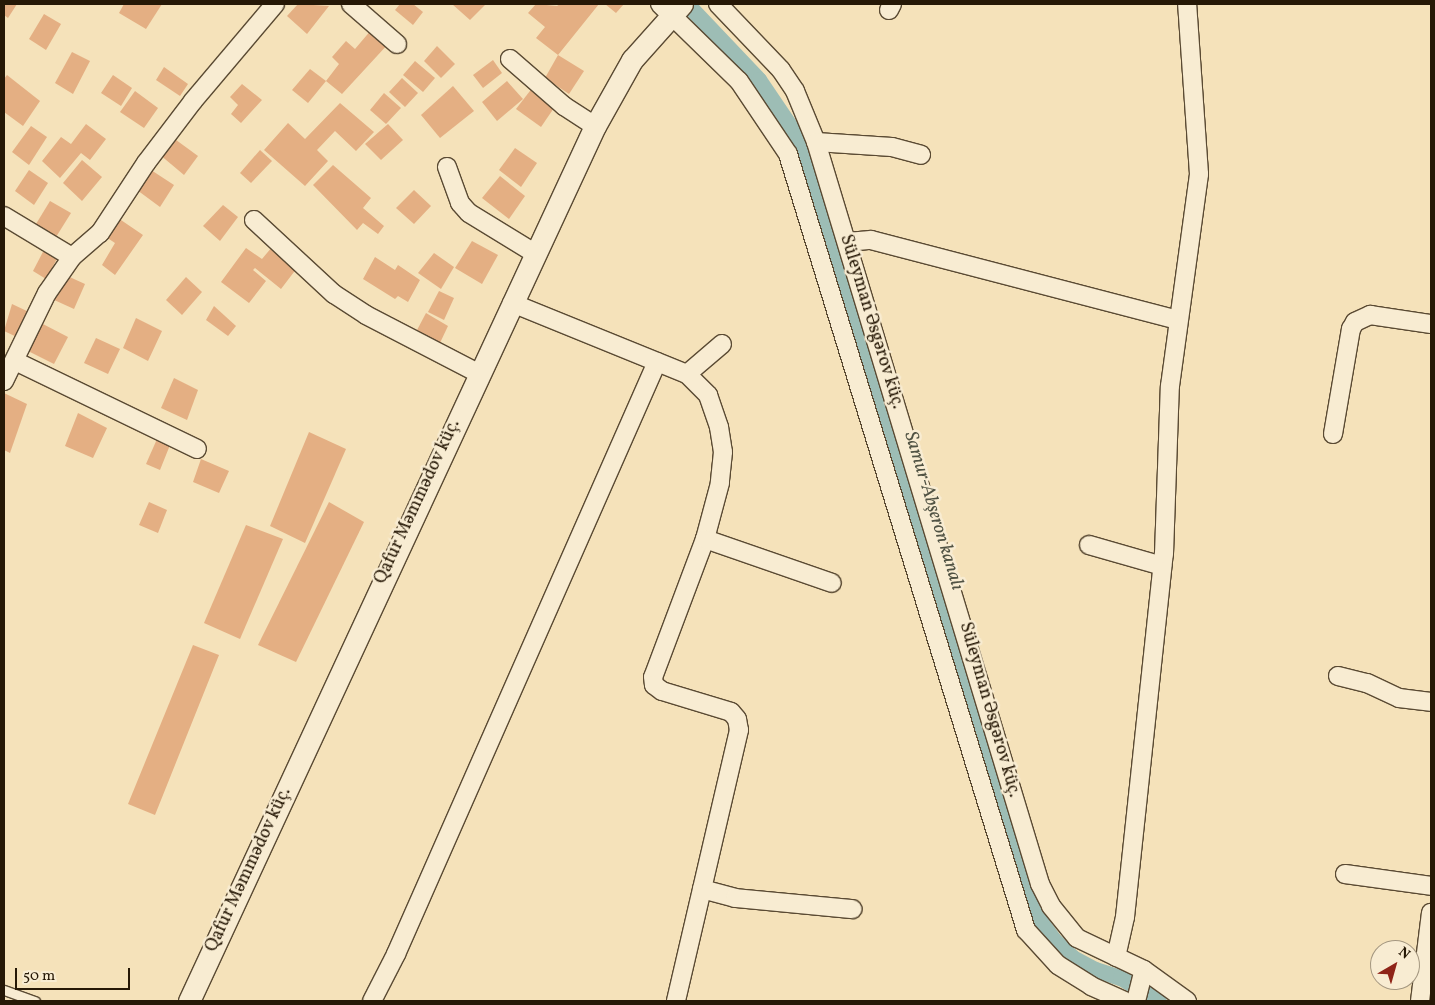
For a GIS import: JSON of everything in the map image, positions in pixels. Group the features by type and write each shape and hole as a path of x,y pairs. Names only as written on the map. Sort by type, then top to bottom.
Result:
{"street":[{"path":"4,381 47,293 72,257 100,233 146,163 193,101 275,4"},
{"path":"351,4 397,44"},
{"name":"Süleyman Əsgərov küç.","path":"718,4 781,70 795,91 816,142 1040,884 1066,929 1090,947 1144,970 1187,1001"},
{"path":"1116,957 1125,917 1162,566 1170,386 1199,174 1187,4"},
{"name":"Süleyman Əsgərov küç.","path":"671,8 739,81 788,154 1026,930 1058,965 1092,986 1124,1001"},
{"name":"Qafur Məmmədov küç.","path":"189,1001 478,373 595,126 632,60 671,8"},
{"path":"510,59 564,106 595,126"},
{"path":"816,142 892,147 921,155"},
{"path":"447,167 460,203 469,213 536,254"},
{"path":"4,216 72,257"},
{"path":"254,220 334,294 366,315 478,373"},
{"path":"847,242 871,240 1178,320"},
{"path":"512,303 688,374 708,395 719,427 722,452 720,483 705,538 653,677 654,686 662,692 721,707 737,719 739,730 676,1001"},
{"path":"1333,434 1351,329 1355,322 1370,315 1431,324"},
{"path":"688,374 722,344"},
{"path":"15,361 197,449"},
{"path":"372,1001 396,954 657,362"},
{"path":"705,538 832,583"},
{"path":"1089,545 1162,566"},
{"path":"1338,676 1367,683 1399,698 1431,702"},
{"path":"1345,874 1431,886"},
{"path":"702,889 735,898 852,909"},
{"path":"1420,1001 1431,914"},
{"path":"1136,1001 1144,970"}],"lane":[{"path":"4,990 35,1001"}],"building":[{"path":"4,4 17,4 8,18 4,15"},
{"path":"124,4 162,4 146,29 119,13"},
{"path":"298,4 329,6 307,34 287,16"},
{"path":"400,4 413,4 423,12 413,25 395,10"},
{"path":"452,4 486,4 470,20"},
{"path":"536,4 557,6 560,4 599,4 558,55 536,38 545,27 528,13"},
{"path":"605,4 624,4 616,13"},
{"path":"44,14 61,24 46,50 29,39"},
{"path":"372,29 389,43 342,94 326,81 339,64 332,57 346,41 355,49"},
{"path":"437,46 455,64 441,78 424,61"},
{"path":"72,52 90,61 73,94 55,83"},
{"path":"558,55 584,71 569,94 545,78"},
{"path":"493,60 502,73 483,88 473,75"},
{"path":"415,61 435,78 423,92 403,75"},
{"path":"164,67 188,84 180,96 156,80"},
{"path":"310,69 326,81 308,103 292,90"},
{"path":"7,75 40,101 23,126 4,112 4,79"},
{"path":"113,75 132,88 121,106 101,93"},
{"path":"402,78 418,93 405,107 389,92"},
{"path":"507,81 523,99 497,121 482,102"},
{"path":"242,84 262,100 241,123 231,114 238,105 230,97"},
{"path":"453,86 474,111 440,138 421,115"},
{"path":"533,87 556,105 541,127 516,109"},
{"path":"135,91 158,108 144,128 120,112"},
{"path":"384,93 401,108 386,124 370,110"},
{"path":"340,103 374,132 356,151 335,131 317,150 328,161 305,186 264,150 288,123 305,139"},
{"path":"86,124 106,139 90,160 81,153 60,178 42,161 61,137 71,144"},
{"path":"388,124 403,140 381,160 365,144"},
{"path":"31,126 47,137 29,165 12,152"},
{"path":"172,137 198,156 184,175 159,154"},
{"path":"515,148 537,163 521,187 499,170"},
{"path":"260,150 272,161 251,183 240,173"},
{"path":"82,160 102,177 82,201 63,183"},
{"path":"333,165 371,198 363,208 384,226 378,234 363,223 357,230 313,185"},
{"path":"29,170 48,183 34,205 15,191"},
{"path":"151,170 174,185 160,207 137,190"},
{"path":"500,176 525,196 509,219 482,198"},
{"path":"414,190 431,206 414,224 396,208"},
{"path":"50,201 71,213 56,237 36,224"},
{"path":"223,205 238,217 220,241 203,226"},
{"path":"118,218 143,235 115,275 102,265 115,243 106,237"},
{"path":"472,241 498,255 482,284 455,268"},
{"path":"272,247 297,268 281,289 255,268 253,270 266,281 249,303 221,282 246,248 262,259"},
{"path":"45,248 59,255 46,279 33,271"},
{"path":"434,253 454,267 441,289 418,273"},
{"path":"375,257 395,270 398,265 420,280 408,302 398,296 395,299 363,279"},
{"path":"63,274 85,284 74,309 52,299"},
{"path":"186,277 202,292 182,315 166,300"},
{"path":"439,291 454,298 444,320 428,312"},
{"path":"12,304 29,312 19,338 4,331"},
{"path":"214,306 236,326 228,336 206,320"},
{"path":"426,313 448,326 439,345 416,332"},
{"path":"136,318 162,331 148,361 123,348"},
{"path":"39,322 68,337 54,364 26,350"},
{"path":"96,338 120,349 108,374 84,363"},
{"path":"174,378 198,390 187,420 161,408"},
{"path":"4,393 27,404 10,453 4,450"},
{"path":"78,413 107,428 93,458 65,446"},
{"path":"309,432 346,449 305,543 270,526"},
{"path":"157,439 170,445 160,470 146,464"},
{"path":"201,459 229,471 219,493 193,482"},
{"path":"149,502 167,510 158,533 139,525"},
{"path":"329,502 364,522 296,662 258,645"},
{"path":"246,525 283,539 240,639 204,623"},
{"path":"193,645 219,655 155,815 128,804"}],"waterway":[{"name":"Samur-Abşeron kanalı","path":"687,4 759,80 799,139 1033,911 1054,940 1073,958 1096,970 1121,978 1159,1001"}]}
